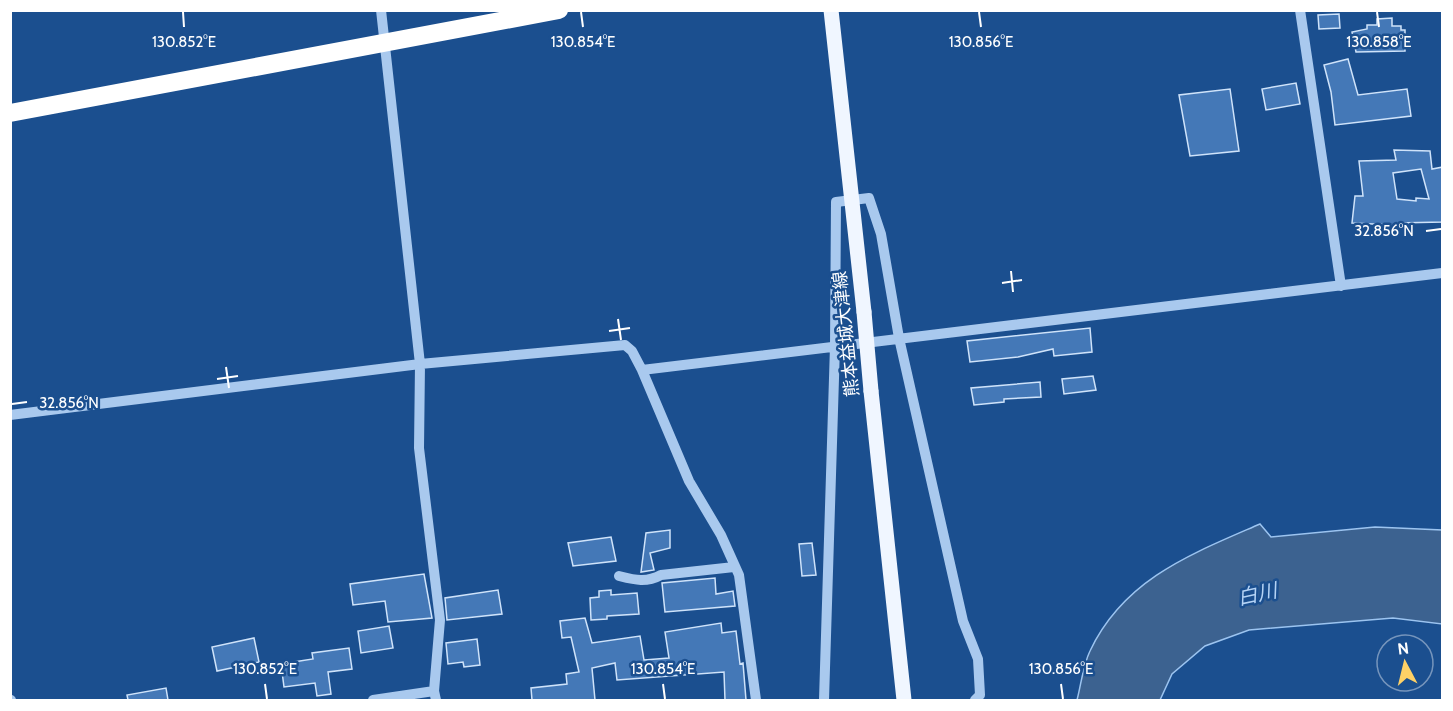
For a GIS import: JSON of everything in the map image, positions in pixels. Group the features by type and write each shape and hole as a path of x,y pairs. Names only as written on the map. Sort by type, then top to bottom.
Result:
{"highway":[{"path":"10,113 559,10"}],"main road":[{"name":"熊本益城大津線","path":"831,10 864,312 897,653 904,700"}],"street":[{"path":"373,700 435,696 440,620 419,447 420,363 381,10"},
{"path":"1300,10 1341,286"},
{"path":"824,700 835,346 836,202 851,198 868,198 881,234 899,338 963,621 978,659 981,695 975,700"},
{"path":"642,370 1443,273"},
{"path":"10,415 420,363 625,345 632,351 642,370 689,481 721,535 739,575 746,613 756,700"},
{"path":"619,576 637,581 652,580 661,575 734,567"}],"water":[{"name":"白川","path":"1260,524 1271,537 1375,527 1442,530 1442,624 1393,618 1249,630 1205,646 1172,674 1160,700 1077,700 1090,651 1104,626 1121,605 1141,587 1185,558"}],"building":[{"path":"1339,14 1340,28 1319,29 1318,15"},
{"path":"1392,18 1392,26 1401,26 1401,30 1405,30 1405,51 1356,52 1352,32 1367,29 1367,25 1377,25 1377,19"},
{"path":"1348,59 1358,95 1407,89 1411,116 1335,125 1331,92 1324,65"},
{"path":"1296,83 1300,104 1266,110 1262,89"},
{"path":"1230,89 1239,151 1190,156 1179,95"},
{"path":"1394,150 1430,151 1432,169 1443,167 1443,222 1396,223 1395,225 1352,223 1355,196 1363,196 1359,161 1396,160","holes":["1421,169 1429,199 1416,198 1416,201 1397,199 1393,173"]},
{"path":"1090,328 1092,352 1054,356 1053,349 1018,357 970,362 967,341"},
{"path":"1093,376 1096,390 1064,394 1062,379"},
{"path":"1040,382 1041,397 1004,399 1004,402 974,405 971,388"},
{"path":"670,530 670,548 650,553 654,570 641,572 646,533"},
{"path":"611,537 616,561 573,566 568,543"},
{"path":"812,543 816,575 802,576 799,544"},
{"path":"424,574 432,618 388,622 385,601 353,605 350,584"},
{"path":"715,578 716,594 733,591 735,606 665,612 662,583"},
{"path":"498,590 502,614 447,620 445,598"},
{"path":"611,590 611,595 637,593 639,614 607,616 607,619 591,620 590,598 599,597 599,591"},
{"path":"585,618 592,643 640,636 644,660 669,658 665,632 721,623 722,633 736,631 740,664 743,663 746,700 725,700 724,672 617,680 615,663 592,668 595,700 532,700 531,688 567,684 566,674 579,672 571,637 562,638 560,621"},
{"path":"389,626 393,648 361,653 358,631"},
{"path":"254,638 259,662 217,671 212,647"},
{"path":"477,639 480,665 464,667 463,662 448,664 446,643"},
{"path":"349,648 352,669 328,672 331,694 317,696 315,683 284,687 281,664 313,659 312,653"},
{"path":"166,688 168,700 128,700 127,695"}]}
